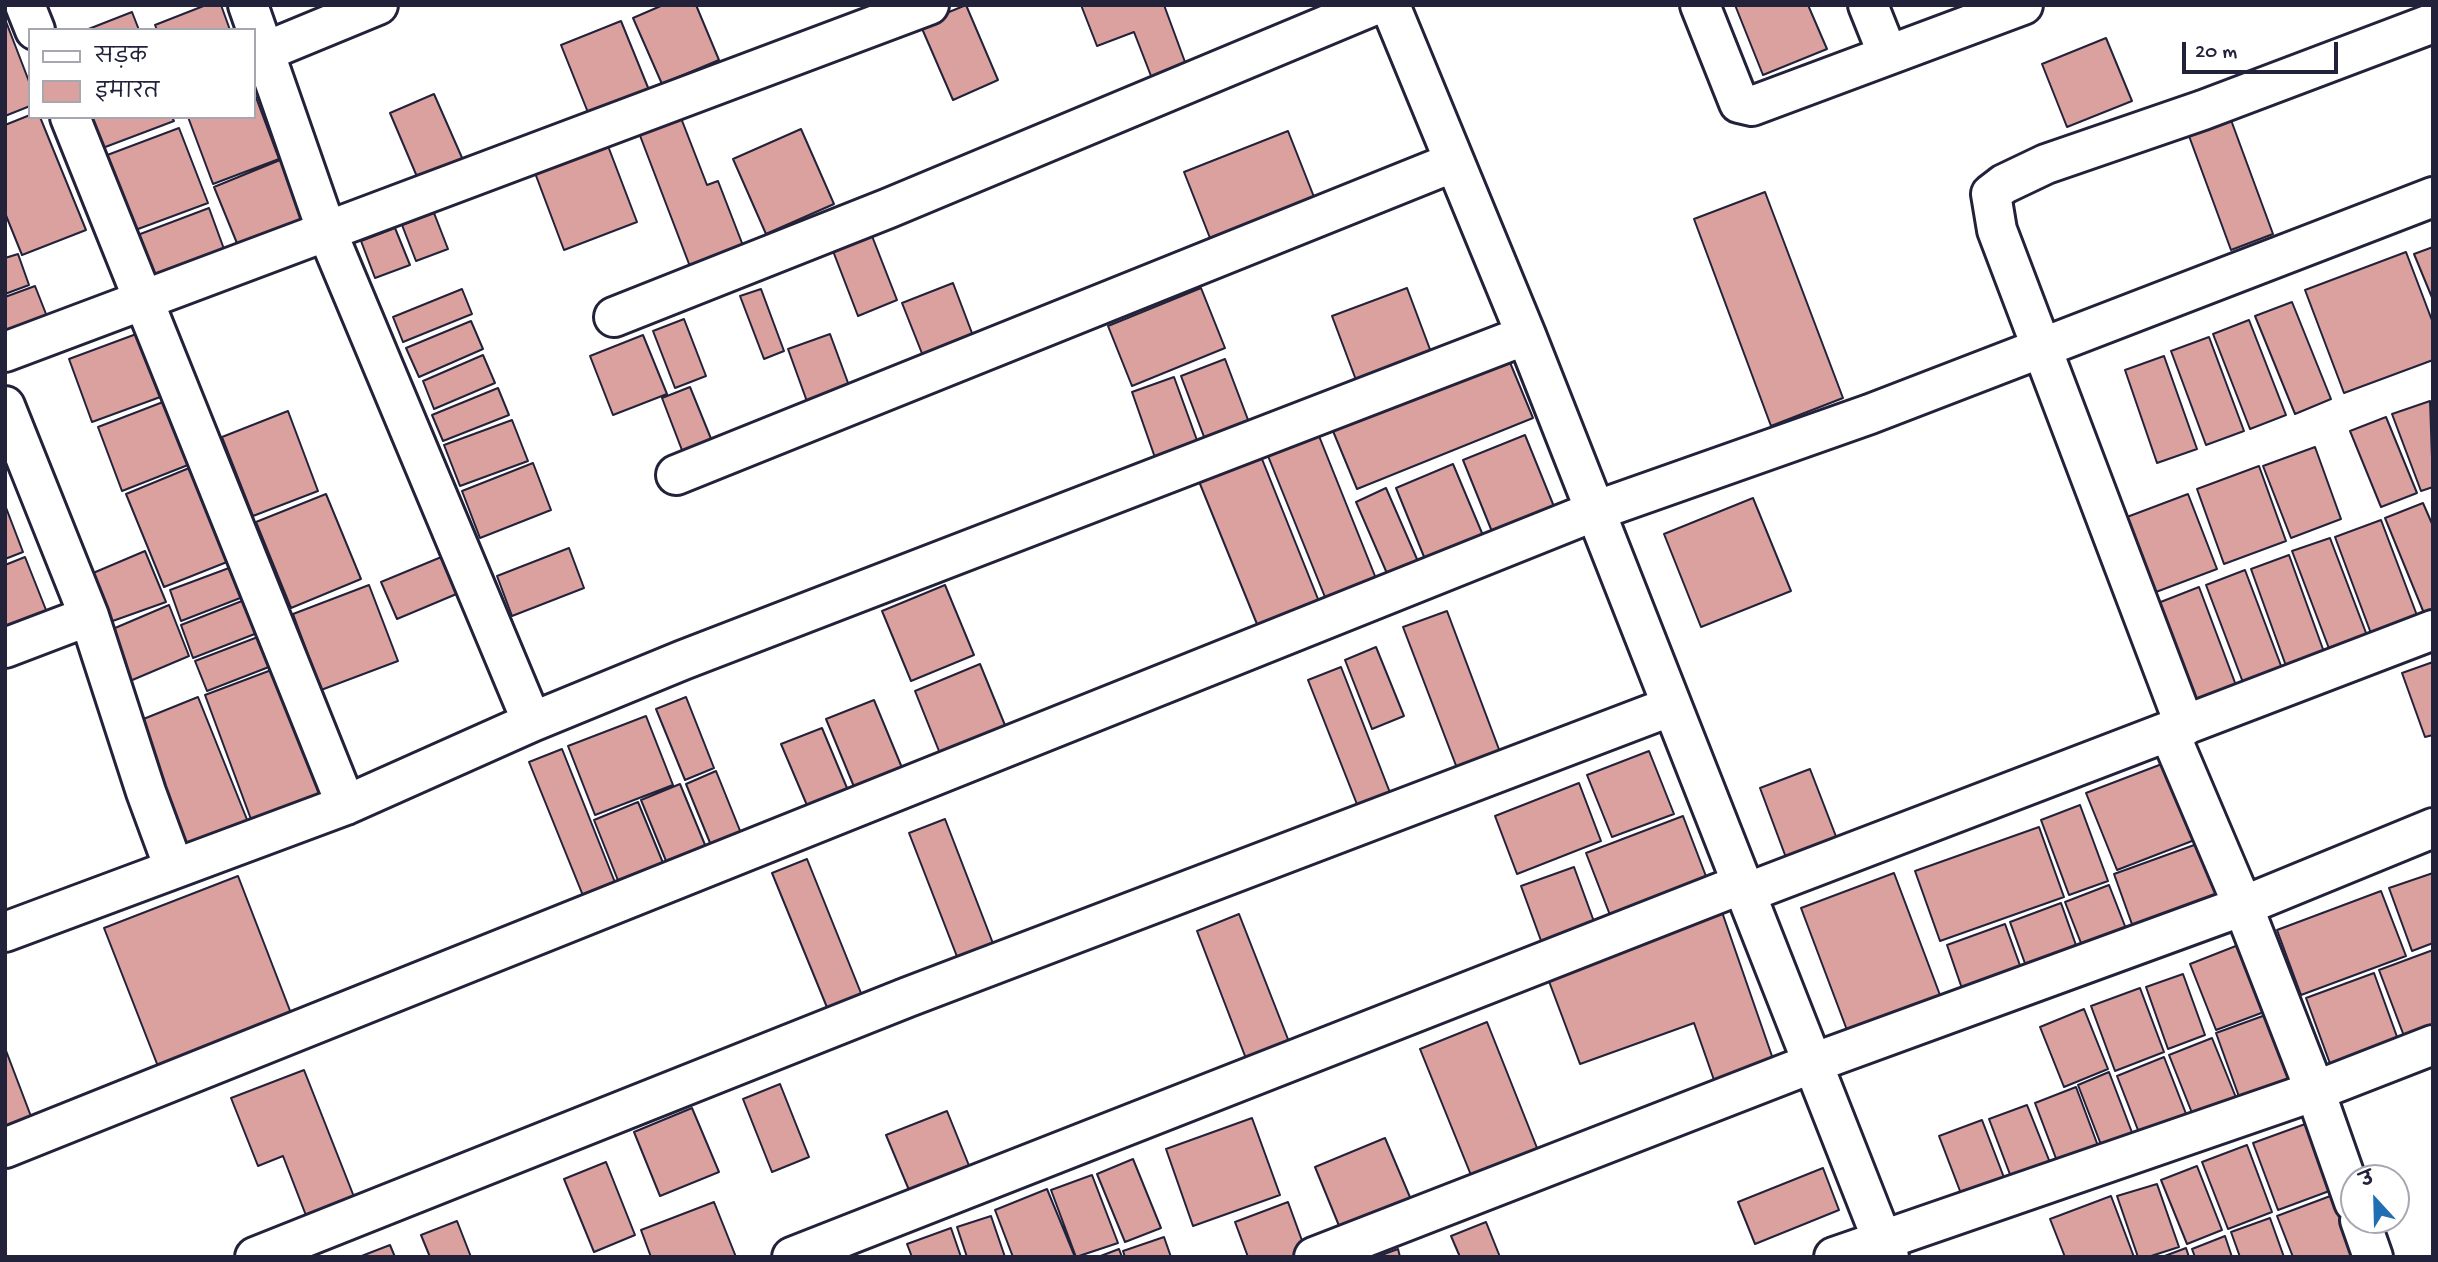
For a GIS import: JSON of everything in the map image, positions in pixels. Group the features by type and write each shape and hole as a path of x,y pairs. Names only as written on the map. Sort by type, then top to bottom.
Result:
{"street":[{"path":"25,5 34,28"},
{"path":"248,5 256,28"},
{"path":"264,52 378,5"},
{"path":"5,352 929,5"},
{"path":"614,317 888,208 1375,5"},
{"path":"1390,5 1526,335 1886,1247"},
{"path":"1700,5 1739,103 1752,106 2023,5"},
{"path":"1868,5 1888,55"},
{"path":"2341,1164 2177,729 1997,230 1991,194 2004,184 2046,164 2242,96 2433,23"},
{"path":"256,28 327,232 532,722"},
{"path":"70,119 346,805"},
{"path":"676,475 1454,162"},
{"path":"5,1148 1595,511 1870,415 2433,197"},
{"path":"5,932 346,805 532,722 696,655 1526,335"},
{"path":"5,406 19,479 89,616 146,792 174,867"},
{"path":"5,648 89,616"},
{"path":"792,1257 1744,889 2177,729 2433,630"},
{"path":"255,1257 908,998 1672,706"},
{"path":"1314,1257 1813,1063 2243,906 2433,828"},
{"path":"1834,1257 1886,1247 2315,1091 2433,1045"},
{"path":"2365,1234 2373,1257"}],"building":[{"path":"206,5 221,5 229,28 156,28 155,25"},
{"path":"663,5 696,5 719,60 662,84 633,18"},
{"path":"966,5 998,80 953,100 920,24"},
{"path":"1081,5 1164,5 1192,81 1158,94 1134,32 1097,46"},
{"path":"1735,5 1808,5 1827,49 1763,75"},
{"path":"132,12 138,28 91,28"},
{"path":"5,19 28,79 28,107 5,116"},
{"path":"621,21 649,90 589,115 561,45"},
{"path":"2106,38 2132,101 2067,127 2042,64"},
{"path":"434,94 463,160 418,179 390,113"},
{"path":"256,97 279,159 213,184 189,119 256,119"},
{"path":"28,116 28,119 41,119 86,230 22,255 5,213 5,125"},
{"path":"681,118 707,185 718,181 747,256 694,277 639,133"},
{"path":"89,119 174,121 100,149"},
{"path":"2231,120 2273,234 2231,250 2189,136"},
{"path":"179,128 208,203 130,232 102,157"},
{"path":"801,129 834,204 766,234 733,159"},
{"path":"1288,131 1314,197 1210,238 1184,172"},
{"path":"608,146 637,222 564,250 535,173"},
{"path":"285,158 312,224 241,253 214,187"},
{"path":"1765,192 1843,398 1771,426 1694,219"},
{"path":"209,208 228,260 154,288 135,236"},
{"path":"434,213 448,249 416,261 402,225"},
{"path":"395,228 410,265 375,278 361,241"},
{"path":"872,236 897,300 858,316 833,251"},
{"path":"2433,247 2433,300 2414,254"},
{"path":"2406,252 2433,323 2433,360 2344,393 2305,290"},
{"path":"18,254 29,285 5,294 5,258"},
{"path":"953,283 975,341 925,361 902,303"},
{"path":"35,286 48,319 5,335 5,297"},
{"path":"1201,288 1225,348 1132,386 1108,326"},
{"path":"1407,288 1437,368 1362,396 1332,316"},
{"path":"462,289 472,314 403,342 393,317"},
{"path":"761,289 784,351 764,359 740,296"},
{"path":"2292,302 2331,399 2295,414 2255,316"},
{"path":"684,319 706,376 675,388 653,331"},
{"path":"2249,320 2286,415 2250,429 2213,334"},
{"path":"471,321 483,349 419,377 406,348"},
{"path":"139,333 163,396 92,422 69,359"},
{"path":"830,334 851,391 809,407 788,349"},
{"path":"643,335 667,394 613,415 590,356"},
{"path":"2209,337 2244,431 2206,445 2171,351"},
{"path":"1504,348 1533,418 1357,489 1328,419"},
{"path":"483,355 495,383 434,409 423,381"},
{"path":"2164,356 2197,449 2157,463 2125,370"},
{"path":"1225,359 1253,433 1209,450 1181,376"},
{"path":"1174,377 1202,454 1159,469 1132,392"},
{"path":"690,387 714,446 685,458 662,398"},
{"path":"498,388 509,415 443,441 432,415"},
{"path":"2430,401 2433,487 2421,491 2392,414"},
{"path":"163,402 188,465 122,491 98,427"},
{"path":"288,411 318,491 253,516 222,437"},
{"path":"2386,417 2417,493 2381,507 2350,431"},
{"path":"512,420 528,461 460,486 444,445"},
{"path":"1525,435 1557,514 1495,539 1463,460"},
{"path":"1319,436 1377,581 1327,602 1268,456"},
{"path":"2315,447 2341,519 2291,538 2263,466"},
{"path":"1260,454 1320,604 1259,629 1198,479"},
{"path":"533,463 551,510 480,538 462,491"},
{"path":"1453,464 1487,545 1429,569 1396,488"},
{"path":"194,466 232,560 164,587 126,494"},
{"path":"2259,466 2286,541 2224,564 2197,489"},
{"path":"1386,488 1420,566 1389,578 1356,502"},
{"path":"326,494 361,579 291,608 256,522"},
{"path":"2188,494 2217,569 2148,595 2119,520"},
{"path":"1753,498 1791,591 1701,627 1664,534"},
{"path":"2423,503 2433,526 2433,621 2428,623 2385,518"},
{"path":"5,505 23,552 5,559"},
{"path":"2381,520 2421,626 2375,644 2335,537"},
{"path":"2330,538 2371,646 2333,659 2292,551"},
{"path":"569,548 584,588 512,616 497,576"},
{"path":"145,551 166,602 107,623 86,576"},
{"path":"451,553 466,590 397,619 381,582"},
{"path":"2289,555 2328,663 2290,677 2251,569"},
{"path":"25,557 48,615 5,633 5,565"},
{"path":"237,565 248,595 181,621 170,590"},
{"path":"2245,570 2286,679 2247,693 2206,585"},
{"path":"369,585 398,661 321,690 293,614"},
{"path":"945,585 974,655 911,681 882,611"},
{"path":"2199,587 2240,696 2194,714 2153,605"},
{"path":"252,597 265,630 193,658 181,625"},
{"path":"169,605 189,656 130,681 108,631"},
{"path":"1447,611 1503,760 1460,776 1403,627"},
{"path":"263,635 274,665 207,691 195,661"},
{"path":"1376,647 1404,716 1372,729 1345,660"},
{"path":"2433,662 2433,735 2425,737 2402,673"},
{"path":"980,664 1009,735 943,761 915,691"},
{"path":"1341,667 1396,808 1364,822 1308,680"},
{"path":"274,669 325,804 255,830 205,695"},
{"path":"198,697 252,832 190,857 136,722"},
{"path":"686,697 714,768 685,780 656,709"},
{"path":"874,700 905,775 857,794 826,719"},
{"path":"646,716 673,785 595,815 568,746"},
{"path":"822,728 852,800 812,817 781,744"},
{"path":"562,749 620,895 588,908 529,762"},
{"path":"1649,751 1674,814 1612,837 1587,775"},
{"path":"2175,759 2205,836 2117,870 2086,793"},
{"path":"1810,769 1842,852 1791,871 1760,788"},
{"path":"716,771 745,843 715,855 686,784"},
{"path":"1579,783 1601,841 1517,874 1495,816"},
{"path":"680,784 710,857 671,873 641,800"},
{"path":"638,802 668,875 623,893 594,820"},
{"path":"2080,805 2108,881 2069,895 2041,820"},
{"path":"1683,816 1712,892 1615,928 1586,853"},
{"path":"945,819 999,959 963,972 909,833"},
{"path":"2039,827 2064,897 1940,941 1915,871"},
{"path":"2208,840 2232,907 2138,941 2114,874"},
{"path":"807,859 867,1008 833,1022 772,873"},
{"path":"1574,867 1600,938 1547,957 1521,886"},
{"path":"1894,873 1946,1011 1853,1046 1801,908"},
{"path":"2433,873 2433,943 2412,951 2389,888"},
{"path":"238,876 294,1021 161,1074 104,928"},
{"path":"2109,885 2132,944 2088,961 2065,902"},
{"path":"2381,891 2406,956 2301,995 2277,930"},
{"path":"2061,903 2082,962 2031,980 2010,922"},
{"path":"1722,912 1773,1059 1714,1080 1694,1023 1580,1064 1547,976"},
{"path":"1239,914 1293,1052 1250,1069 1197,931"},
{"path":"2005,924 2026,982 1967,1003 1947,945"},
{"path":"2246,942 2272,1009 2216,1030 2190,964"},
{"path":"2433,950 2433,1034 2407,1044 2379,970"},
{"path":"2374,973 2400,1045 2332,1069 2306,998"},
{"path":"2183,974 2205,1035 2168,1049 2146,987"},
{"path":"2140,988 2164,1052 2115,1071 2091,1006"},
{"path":"2084,1009 2108,1069 2064,1087 2040,1027"},
{"path":"2271,1013 2298,1085 2242,1105 2216,1033"},
{"path":"1487,1022 1543,1163 1477,1190 1420,1049"},
{"path":"2212,1038 2239,1105 2196,1123 2169,1055"},
{"path":"5,1048 32,1119 5,1129"},
{"path":"2164,1057 2190,1124 2143,1143 2117,1076"},
{"path":"304,1070 360,1212 312,1231 283,1156 258,1166 231,1098"},
{"path":"2109,1072 2136,1143 2105,1155 2078,1085"},
{"path":"780,1084 809,1157 772,1172 743,1099"},
{"path":"2076,1087 2101,1154 2060,1169 2035,1103"},
{"path":"2027,1105 2053,1170 2014,1185 1989,1119"},
{"path":"692,1108 719,1172 660,1196 634,1132"},
{"path":"947,1111 974,1178 914,1202 886,1135"},
{"path":"1252,1118 1280,1195 1193,1226 1166,1149"},
{"path":"1982,1120 2008,1188 1965,1204 1939,1136"},
{"path":"2308,1123 2332,1190 2278,1210 2253,1143"},
{"path":"1385,1138 1415,1209 1344,1238 1315,1167"},
{"path":"2247,1145 2272,1212 2228,1229 2202,1162"},
{"path":"1133,1159 1161,1228 1125,1242 1097,1174"},
{"path":"606,1162 635,1235 594,1252 564,1179"},
{"path":"2197,1166 2222,1230 2187,1244 2161,1180"},
{"path":"1823,1168 1839,1210 1755,1244 1738,1202"},
{"path":"1092,1175 1118,1243 1076,1257 1051,1190"},
{"path":"2157,1184 2179,1247 2148,1257 2138,1257 2117,1196"},
{"path":"1047,1189 1075,1257 1013,1257 995,1210"},
{"path":"2340,1192 2340,1234 2356,1234 2364,1257 2293,1257 2277,1216"},
{"path":"2111,1196 2134,1257 2065,1257 2050,1219"},
{"path":"714,1202 736,1257 651,1257 641,1230"},
{"path":"1288,1202 1308,1257 1248,1257 1235,1222"},
{"path":"991,1216 1005,1257 967,1257 957,1227"},
{"path":"2270,1218 2284,1257 2240,1257 2231,1232"},
{"path":"457,1221 471,1257 430,1257 421,1235"},
{"path":"1486,1222 1500,1257 1460,1257 1451,1236"},
{"path":"951,1228 961,1257 912,1257 907,1244"},
{"path":"2225,1236 2232,1257 2195,1257 2192,1249"},
{"path":"1164,1237 1171,1257 1125,1257 1123,1251"},
{"path":"390,1245 395,1257 359,1257"},
{"path":"2186,1248 2189,1257 2162,1257"},
{"path":"1119,1249 1122,1257 1098,1257"},
{"path":"1398,1249 1400,1257 1376,1257"}]}
